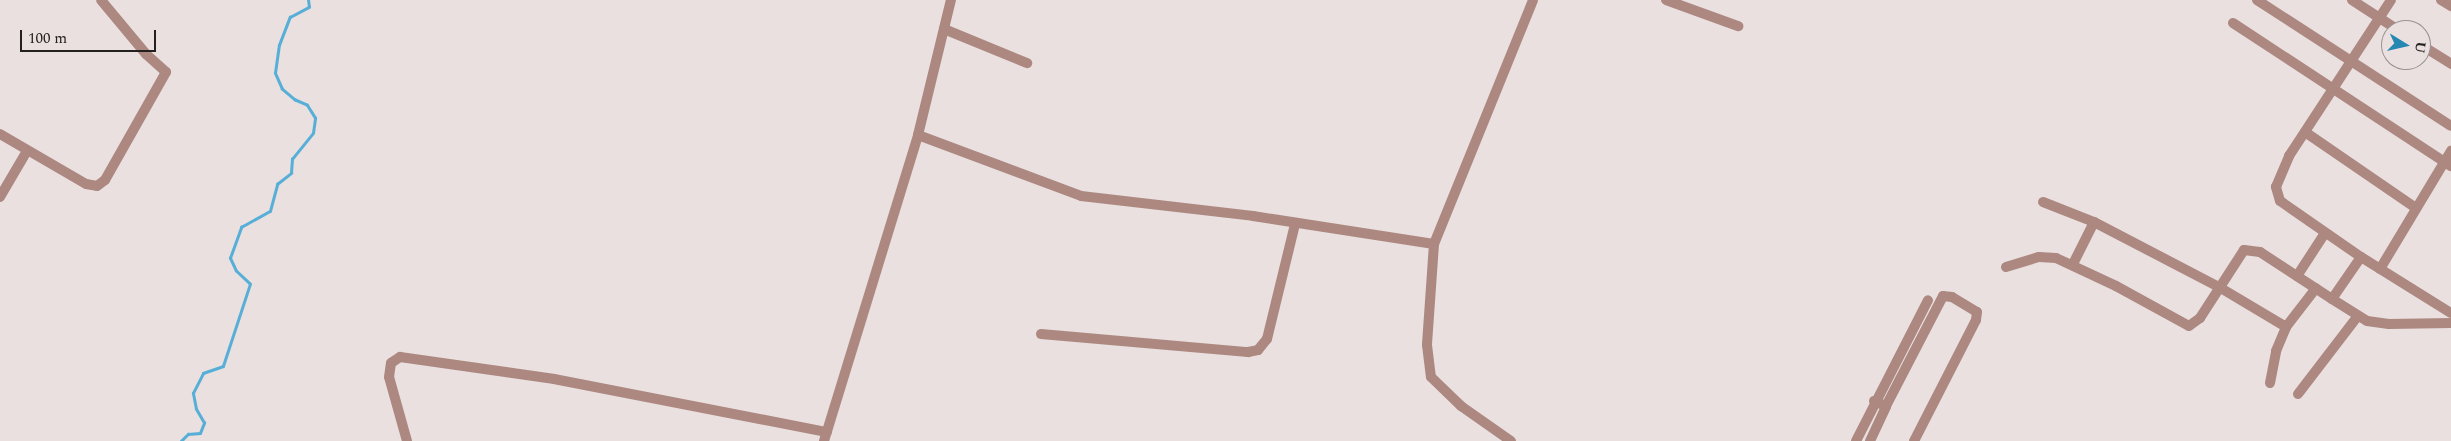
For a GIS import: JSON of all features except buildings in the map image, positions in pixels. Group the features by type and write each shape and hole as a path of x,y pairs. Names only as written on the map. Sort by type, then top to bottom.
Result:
{"street":[{"path":"0,134 86,184 100,185 165,75 165,70 146,54 101,0"},
{"path":"407,441 389,377 391,362 400,357 554,379 826,437 918,135 951,0"},
{"path":"1511,441 1462,406 1431,377 1427,345 1434,244 1533,0"},
{"path":"1666,0 1688,3 1738,26"},
{"path":"2258,0 2451,126"},
{"path":"2352,0 2383,20"},
{"path":"2391,0 2332,89 2277,179 2277,197 2325,233 2451,313"},
{"path":"2441,0 2451,6"},
{"path":"2233,23 2448,164"},
{"path":"944,29 1027,63"},
{"path":"2431,51 2451,64"},
{"path":"2306,132 2416,208"},
{"path":"918,135 1081,196 1434,244"},
{"path":"0,197 27,151"},
{"path":"2380,269 2416,208 2448,164 2451,151"},
{"path":"2043,202 2094,222 2219,287 2286,327"},
{"path":"2073,264 2094,222"},
{"path":"1041,334 1248,352 1258,350 1267,338 1295,224"},
{"path":"2297,276 2325,233"},
{"path":"2006,267 2048,256 2073,264 2190,326 2198,322 2239,255 2248,249 2297,276 2357,317 2389,324 2451,323"},
{"path":"2332,299 2361,257"},
{"path":"2270,383 2276,351 2286,327 2316,288"},
{"path":"1870,441 1943,296 1952,297 1977,312 1976,320 1914,441"},
{"path":"1856,441 1874,402 1928,300"},
{"path":"2298,394 2357,317"},
{"path":"1874,402 1886,406"}],"waterway":[{"path":"181,441 188,434 200,433 204,423 196,409 193,393 203,373 223,366 250,284 236,271 230,258 241,227 270,211 277,184 291,173 292,159 313,133 315,118 307,105 295,100 282,89 275,73 279,45 290,17 309,7 308,0"}]}
